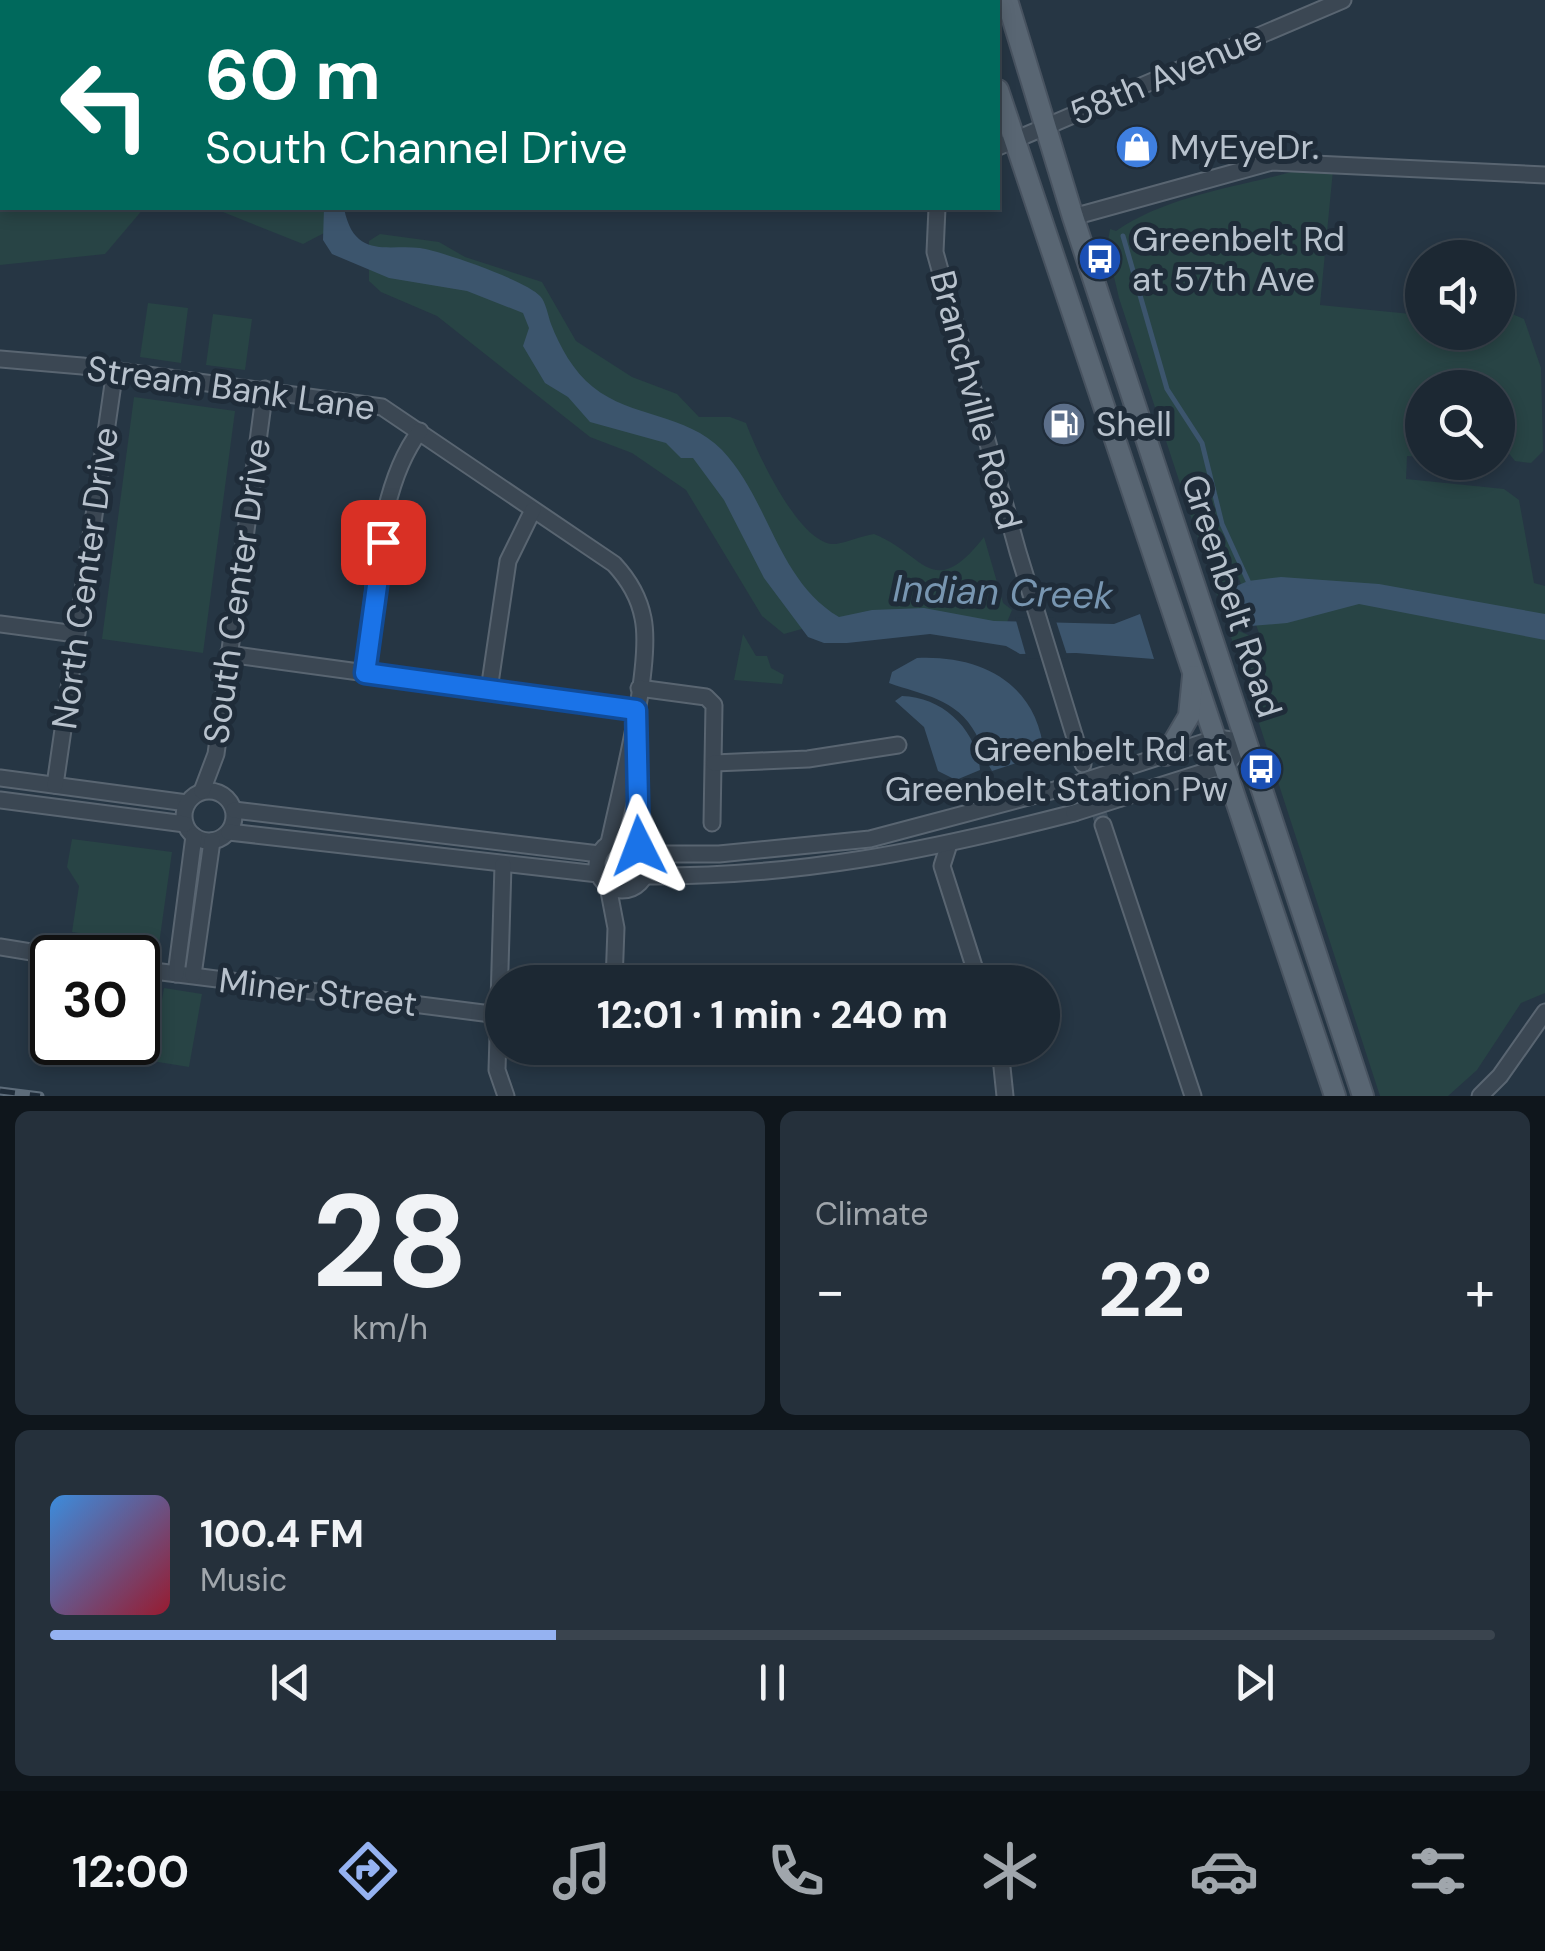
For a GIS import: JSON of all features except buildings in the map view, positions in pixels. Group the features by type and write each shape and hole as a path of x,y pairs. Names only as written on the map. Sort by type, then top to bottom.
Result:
{"main road":[{"name":"Greenbelt Road","path":"1007,0 1072,217 1363,1096"},
{"name":"Greenbelt Road","path":"1000,105 1005,143 1217,738 1334,1096"},
{"path":"1166,754 1189,716 1193,669"}],"street":[{"name":"58th Avenue","path":"1044,126 1344,0"},
{"path":"1005,143 1044,126"},
{"path":"1072,217 1272,162 1545,175"},
{"name":"Branchville Road","path":"937,210 936,252 1035,611 1083,764"},
{"name":"Stream Bank Lane","path":"0,360 115,370 368,402 394,413 614,564 627,578 644,623 635,713 604,848"},
{"name":"North Center Drive","path":"54,785 115,370"},
{"name":"South Center Drive","path":"202,791 216,754 265,389"},
{"path":"365,673 391,484 403,453 420,431"},
{"path":"489,690 508,562 532,510"},
{"path":"0,624 76,634"},
{"path":"228,654 635,713"},
{"path":"639,688 711,701 716,710 712,823"},
{"name":"Stream Bank Lane","path":"635,713 642,850"},
{"path":"0,778 187,803 202,791 220,793 234,810 604,848 622,840 642,850 706,855 870,839 1066,787 1217,738 1246,742"},
{"path":"616,928 629,889 644,876 819,869 949,844 1074,813 1226,765 1246,742"},
{"path":"714,764 808,759 898,745"},
{"path":"0,800 190,830 212,841"},
{"path":"176,974 190,830 187,803"},
{"path":"228,832 234,810"},
{"path":"1103,825 1193,1096"},
{"path":"212,841 228,832 502,865 604,880 629,889"},
{"path":"193,976 212,841"},
{"path":"949,844 942,866 974,965"},
{"path":"604,848 604,880 616,928 615,965"},
{"path":"642,850 644,876"},
{"path":"500,965 502,865"},
{"path":"0,947 30,952"},
{"name":"Miner Street","path":"160,972 485,1013"},
{"path":"1480,1096 1500,1076 1545,1012"},
{"path":"497,1065 506,1096"},
{"path":"1002,1065 1005,1096"}],"green space":[{"path":"1306,168 1333,170 1320,305 1405,313 1405,350 1515,350 1515,315 1524,319 1541,368 1543,451 1531,463 1515,461 1515,370 1405,370 1405,480 1504,489 1519,500 1534,583 1545,586 1545,993 1521,1003 1477,1070 1448,1096 1380,1096 1230,634 1239,631 1262,641 1235,568 1228,572 1226,601 1219,602 1119,298 1107,247 1110,229 1116,231 1159,208"},
{"path":"0,210 142,210 105,254 0,265"},
{"path":"218,210 327,210 326,232 303,244"},
{"path":"380,234 439,242 465,257 542,282 576,341 632,377 677,394 699,417 730,417 746,423 782,496 809,531 823,541 836,544 874,534 929,568 940,570 966,557 984,537 1003,603 1012,610 1003,632 830,621 784,634 762,616 686,490 632,453 590,437 437,316 381,292 369,281 369,241"},
{"path":"148,303 188,308 181,363 140,357"},
{"path":"213,314 252,319 245,370 206,365"},
{"path":"134,397 235,411 203,653 102,639"},
{"path":"743,634 756,656 767,656 771,668 784,675 782,684 734,680"},
{"path":"72,839 172,852 160,937 72,932 79,886 67,867"},
{"path":"164,988 202,994 189,1067 160,1062"}],"water":[{"path":"324,210 345,210 356,236 364,242 446,255 532,290 544,302 563,350 593,387 624,405 692,429 722,450 752,492 801,582 839,617 872,610 924,608 994,621 1114,624 1140,614 1154,659 1076,653 1020,654 1006,646 930,634 847,643 824,643 808,637 764,578 724,500 693,458 681,458 666,443 590,422 568,397 545,383 523,346 529,328 523,313 467,291 389,278 332,254 323,240"},
{"path":"1281,577 1379,584 1545,614 1545,640 1359,604 1287,623 1238,627 1227,590 1248,581"},
{"path":"917,658 963,662 1003,679 1031,709 1044,754 992,771 976,734 959,713 938,699 889,683 892,672"},
{"path":"902,696 931,702 955,718 972,742 980,770 956,780 938,771 924,727 895,701"}],"pier":[{"path":"1015,617 1055,618 1068,658 1027,659"}],"waterway":[{"path":"1123,236 1167,389 1202,443 1222,524 1249,583"}],"tunnel":[{"path":"1084,767 1103,825"}],"railway":[{"path":"0,1091 40,1096"}],"place":[{"name":"MyEyeDr.","path":"1137,147"},
{"name":"Greenbelt Rd at 57th Ave","path":"1100,259"},
{"name":"Shell","path":"1064,424"},
{"name":"Greenbelt Rd at Greenbelt Station Pw","path":"1261,769"}],"route":[{"path":"383,542 365,673 636,710 639,846"}],"water label":[{"name":"Indian Creek","path":"1003,592"}]}
